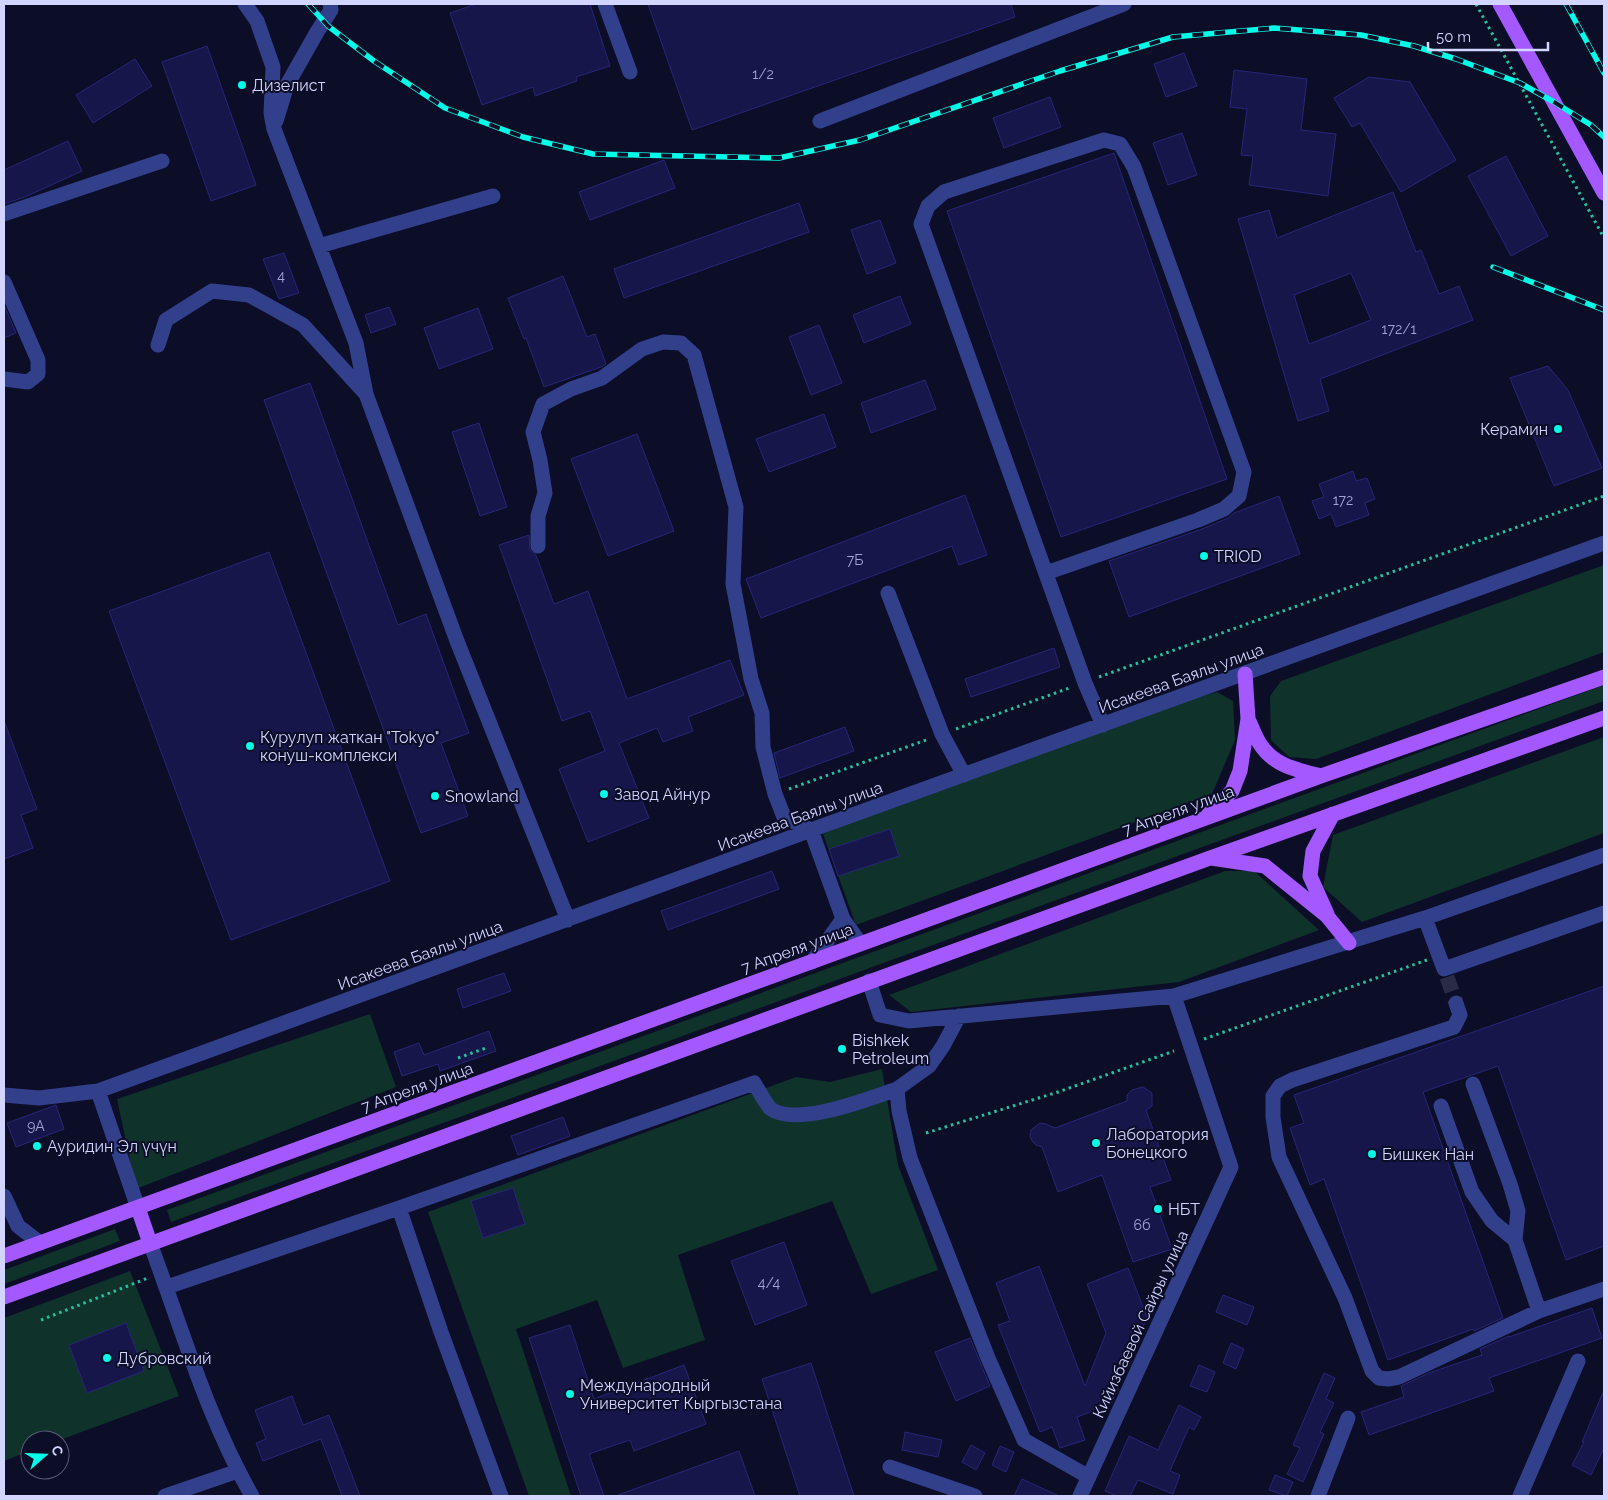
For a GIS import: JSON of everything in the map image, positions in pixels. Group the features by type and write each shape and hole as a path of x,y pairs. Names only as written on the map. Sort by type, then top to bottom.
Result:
{"main road":[{"path":"1500,4 1604,193"},
{"path":"1205,819 1232,791 1240,771 1248,719 1245,674"},
{"name":"7 Апреля улица","path":"4,1256 1321,776 1604,677"},
{"path":"4,1297 869,981 1604,718"},
{"path":"1248,719 1259,743 1270,757 1288,767 1321,776"},
{"path":"1327,916 1310,876 1313,851 1333,814"},
{"path":"1210,858 1265,866 1327,916 1349,943"},
{"path":"138,1208 150,1243"}],"street":[{"path":"245,4 256,21 273,67 271,113 274,129 356,343 366,394 457,641 568,920"},
{"path":"274,129 287,85 331,10 330,4"},
{"path":"605,4 630,72"},
{"path":"820,121 1124,4"},
{"path":"1046,573 1198,520 1224,509 1239,496 1244,472 1134,167 1120,144 1104,140 944,192 928,206 922,224 1085,683 1103,725"},
{"path":"4,214 162,162"},
{"path":"319,246 493,196"},
{"path":"4,282 38,360 38,374 28,382 4,379"},
{"path":"158,344 166,320 212,292 249,295 303,325 366,394"},
{"path":"538,546 538,516 545,493 534,432 543,404 571,389 602,378 642,349 663,342 681,343 694,355 736,507 733,584 751,679 762,713 763,747 775,794 784,817 811,830 843,919 860,943"},
{"name":"Исакеева Баялы улица","path":"4,1095 39,1098 98,1092 811,830 1604,543"},
{"path":"888,593 942,734 964,775"},
{"path":"869,981 880,1015 909,1022 1174,996 1349,943 1604,855"},
{"path":"1425,918 1443,967 1604,913"},
{"path":"812,962 843,919"},
{"name":"Кийизбаевой Сайры улица","path":"1080,1496 1231,1167 1174,996"},
{"path":"1456,1003 1460,1015 1454,1027 1292,1080 1280,1086 1273,1096 1273,1116 1279,1158 1345,1298 1372,1371 1379,1378 1399,1377 1539,1311 1604,1289"},
{"path":"167,1287 400,1208 754,1083 771,1108 789,1115 826,1111 897,1089 929,1066 943,1046 959,1016"},
{"path":"1473,1084 1518,1211 1515,1240 1539,1311"},
{"path":"897,1089 899,1111 910,1158 988,1358 1024,1440 1089,1477"},
{"path":"98,1092 138,1208"},
{"path":"1441,1106 1472,1192 1492,1221 1515,1240"},
{"path":"4,1196 18,1226 40,1243"},
{"path":"400,1208 441,1332 501,1496"},
{"path":"150,1243 167,1287 200,1387 238,1471 252,1496"},
{"path":"1520,1496 1578,1361"},
{"path":"1318,1496 1348,1418"},
{"path":"890,1467 975,1496"},
{"path":"165,1496 238,1471"}],"path":[{"path":"1476,4 1604,238"},
{"path":"775,794 1604,496"},
{"path":"1201,1040 1443,967"},
{"path":"458,1058 486,1048"},
{"path":"926,1133 1058,1092 1174,1050"},
{"path":"41,1320 161,1272"}],"green space":[{"path":"1604,565 1604,652 1316,759 1289,757 1271,740 1270,696 1281,681"},
{"path":"1604,685 1604,701 171,1222 167,1210"},
{"path":"1217,692 1233,701 1235,740 1212,794 856,925 823,834 964,775 1103,725"},
{"path":"1604,737 1604,833 1362,922 1323,887 1333,835"},
{"path":"1225,871 1254,871 1319,930 1179,982 911,1012 889,995"},
{"path":"370,1014 396,1087 136,1189 117,1099"},
{"path":"882,1069 898,1165 938,1270 871,1294 832,1201 678,1255 705,1340 623,1368 597,1300 516,1329 571,1496 529,1496 428,1212 796,1077 830,1082"},
{"path":"115,1229 120,1241 4,1284 4,1270"},
{"path":"130,1271 179,1396 70,1436 70,1430 20,1430 20,1455 4,1461 4,1318"}],"building":[{"path":"476,4 590,4 610,66 576,77 577,81 535,96 533,87 482,105 450,13"},
{"path":"648,4 1011,4 1015,17 692,130"},
{"path":"207,46 256,185 211,201 162,62"},
{"path":"1184,53 1197,86 1166,97 1154,64"},
{"path":"135,59 152,86 93,123 76,95"},
{"path":"1234,70 1307,79 1301,130 1336,134 1328,196 1249,185 1253,156 1241,155 1247,109 1230,107"},
{"path":"1369,77 1410,82 1456,160 1401,192 1360,123 1352,127 1334,98"},
{"path":"1050,97 1061,127 1004,148 993,118"},
{"path":"1182,133 1197,175 1168,185 1153,143"},
{"path":"68,141 82,171 25,197 4,204 4,170"},
{"path":"1114,153 1227,479 1061,537 947,211"},
{"path":"1506,156 1548,236 1511,256 1468,176"},
{"path":"664,160 675,188 590,220 579,192"},
{"path":"1393,192 1416,252 1421,250 1439,294 1459,286 1473,320 1320,379 1329,411 1298,421 1238,219 1269,210 1277,238","holes":["1351,273 1371,320 1309,344 1294,295"]},
{"path":"799,203 809,232 624,298 614,269"},
{"path":"880,220 896,263 867,274 851,230"},
{"path":"284,253 299,293 279,299 263,259"},
{"path":"563,276 587,337 595,334 606,364 544,387 526,338 524,339 508,298"},
{"path":"900,296 911,324 864,343 853,315"},
{"path":"4,305 16,333 4,338"},
{"path":"389,307 396,324 371,333 365,315"},
{"path":"478,308 493,349 439,369 424,328"},
{"path":"819,325 842,383 811,395 789,337"},
{"name":"Керамин","path":"1548,366 1568,390 1602,468 1554,486 1510,378"},
{"path":"925,380 936,409 871,433 861,403"},
{"path":"310,383 398,625 426,614 469,733 441,743 468,816 421,833 264,400"},
{"path":"824,414 836,447 769,472 756,439"},
{"path":"479,423 507,507 480,516 452,432"},
{"path":"637,434 674,531 608,556 571,459"},
{"path":"1353,471 1356,481 1367,478 1375,499 1365,503 1369,515 1336,527 1331,514 1319,519 1312,501 1324,497 1319,484"},
{"path":"965,495 987,555 959,565 952,546 761,618 746,579"},
{"name":"TRIOD","path":"1279,496 1300,554 1129,617 1109,561 1202,529 1228,518 1234,513"},
{"path":"529,535 530,550 536,555 554,604 588,591 627,699 730,660 744,695 688,717 693,731 663,742 657,728 619,743 649,818 588,842 559,769 605,751 590,711 562,721 499,545"},
{"name":"Курулуп жаткан \"Tokyo\" конуш-комплекси","path":"269,552 390,881 231,940 109,611"},
{"path":"1054,648 1060,667 971,697 965,679"},
{"path":"4,724 37,809 21,815 33,848 4,859"},
{"path":"845,727 854,751 780,778 774,753"},
{"path":"890,829 899,856 838,876 829,849"},
{"path":"772,871 779,889 668,930 661,911"},
{"path":"504,973 511,991 463,1008 457,989"},
{"name":"Бишкек Нан","path":"1604,986 1604,1246 1566,1260 1498,1066 1423,1092 1503,1318 1474,1331 1473,1329 1388,1360 1324,1179 1310,1185 1290,1128 1304,1123 1294,1095"},
{"path":"489,1031 496,1051 440,1071 438,1064 402,1076 394,1052 419,1043 424,1055"},
{"name":"Лаборатория Бонецкого","path":"1143,1087 1152,1093 1152,1106 1146,1110 1171,1180 1150,1187 1172,1249 1133,1262 1102,1175 1058,1192 1042,1147 1036,1145 1030,1136 1031,1130 1040,1123 1055,1128 1127,1101 1127,1095 1132,1090"},
{"path":"56,1105 64,1129 16,1147 7,1123"},
{"path":"563,1117 570,1136 518,1155 511,1136"},
{"path":"513,1188 525,1224 483,1238 471,1201"},
{"path":"784,1242 807,1305 755,1325 731,1261"},
{"path":"1039,1266 1085,1386 1106,1333 1087,1284 1128,1268 1147,1317 1129,1361 1124,1359 1117,1373 1123,1375 1111,1404 1077,1417 1085,1440 1060,1448 1052,1427 1040,1432 998,1325 1010,1321 996,1283"},
{"path":"1223,1295 1254,1307 1247,1325 1216,1312"},
{"path":"1592,1308 1602,1338 1489,1378 1494,1391 1369,1435 1361,1412 1404,1397 1401,1386 1429,1373 1482,1355 1480,1349 1509,1336"},
{"name":"Дубровский","path":"126,1323 144,1371 87,1393 69,1345"},
{"path":"570,1325 594,1399 684,1365 706,1424 634,1451 630,1440 589,1454 604,1496 581,1496 529,1338"},
{"path":"970,1338 990,1386 956,1401 935,1352"},
{"path":"1231,1343 1244,1349 1236,1369 1223,1363"},
{"path":"811,1363 854,1496 800,1496 762,1379"},
{"path":"1199,1365 1215,1372 1207,1392 1190,1386"},
{"path":"1324,1373 1335,1378 1326,1399 1334,1403 1320,1432 1324,1434 1303,1482 1287,1474 1300,1448 1293,1445"},
{"path":"1604,1390 1604,1448 1591,1475 1572,1465 1584,1442 1582,1442"},
{"path":"292,1396 303,1425 329,1415 360,1496 342,1496 321,1439 263,1461 256,1443 266,1439 255,1410"},
{"path":"1179,1405 1201,1417 1194,1430 1189,1427 1170,1471 1180,1475 1173,1494 1138,1480 1130,1496 1117,1496 1105,1491 1129,1436 1158,1450"},
{"path":"905,1432 942,1440 938,1457 902,1450"},
{"path":"971,1445 985,1453 976,1470 962,1462"},
{"path":"1000,1446 1014,1452 1006,1472 992,1465"},
{"path":"739,1451 755,1496 618,1496 618,1495"},
{"path":"1275,1475 1293,1482 1287,1496 1269,1490"},
{"path":"1022,1479 1059,1496 1014,1496"}],"tunnel":[{"path":"1447,977 1456,1003"}],"railway":[{"path":"308,4 328,26 374,61 445,108 523,137 593,154 779,158 860,140 1060,71 1173,37 1274,28 1361,35 1414,46 1456,59 1520,83 1591,125 1604,137"},
{"path":"1566,4 1604,73"},
{"path":"1493,267 1604,310"}],"place":[{"name":"Дизелист","path":"242,85"},
{"name":"Керамин","path":"1558,429"},
{"name":"TRIOD","path":"1204,556"},
{"name":"Курулуп жаткан \"Tokyo\" конуш-комплекси","path":"250,746"},
{"name":"Завод Айнур","path":"604,794"},
{"name":"Snowland","path":"435,796"},
{"name":"Bishkek Petroleum","path":"842,1049"},
{"name":"Лаборатория Бонецкого","path":"1096,1143"},
{"name":"Ауридин Эл үчүн","path":"37,1146"},
{"name":"Бишкек Нан","path":"1372,1154"},
{"name":"НБТ","path":"1158,1209"},
{"name":"Дубровский","path":"107,1358"},
{"name":"Международный Университет Кыргызстана","path":"570,1394"}]}
